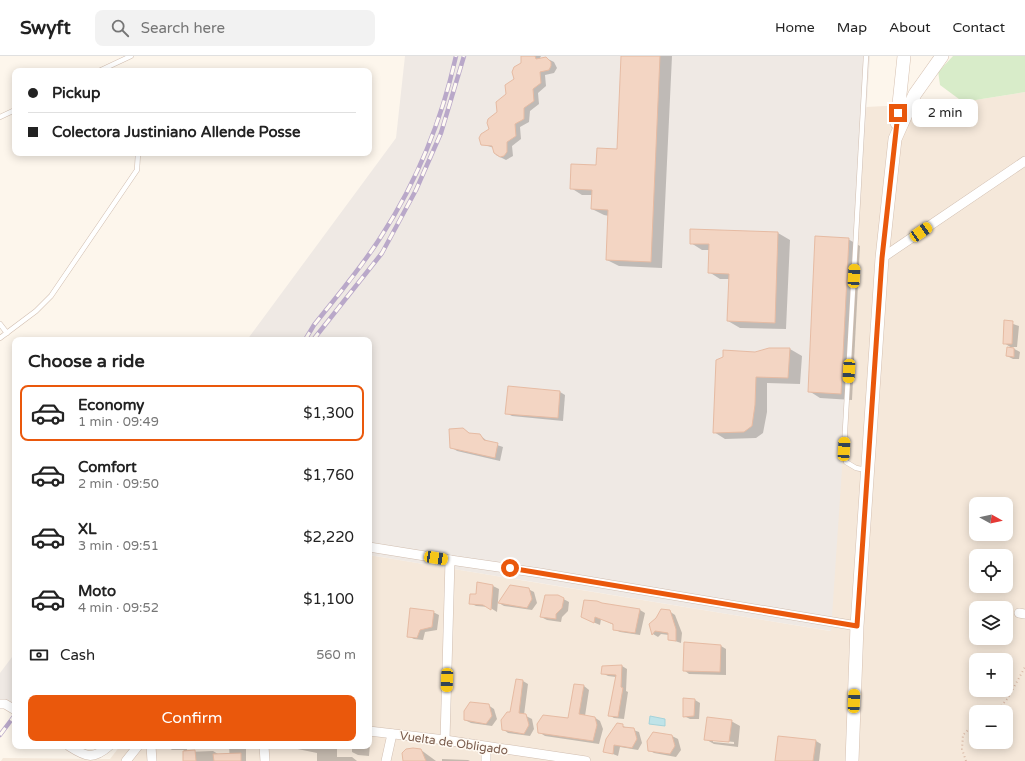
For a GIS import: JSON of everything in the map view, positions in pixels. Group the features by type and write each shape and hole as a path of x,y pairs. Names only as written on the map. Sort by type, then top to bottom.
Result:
{"main road":[{"path":"895,139 916,94 942,56"},
{"path":"852,761 857,626 882,258 895,139 906,57"}],"street":[{"path":"882,258 1025,162"},
{"path":"372,547 540,573 857,626"},
{"path":"445,740 450,560"},
{"path":"0,704 5,704 12,708"},
{"name":"Vuelta de Obligado","path":"372,731 445,740 586,761"},
{"path":"386,761 392,734"},
{"path":"486,747 486,761"},
{"path":"73,749 82,755 99,755 106,749"},
{"path":"126,761 136,749"},
{"path":"151,749 152,761"},
{"path":"264,749 264,761"}],"lane":[{"path":"105,68 131,56"},
{"path":"866,56 844,449 846,462 856,468 868,470"},
{"path":"0,117 12,111"},
{"path":"0,338 36,311 51,296 137,170 138,156"},
{"path":"0,324 7,333"}],"path":[{"path":"1002,705 1008,698 1025,668"},
{"path":"966,761 962,749 963,735 969,729"}],"shaded area":[{"path":"405,56 870,56 831,631 372,555 372,337 249,337 396,138"},
{"path":"1025,92 1025,761 1,761 3,758 110,759 118,749 372,749 372,555 830,631 866,107 963,102"},
{"path":"12,657 12,712 0,706 0,673"}],"green space":[{"path":"936,56 939,71 953,56 1025,56 1025,92 963,102 940,85"}],"water":[{"path":"650,716 665,719 665,726 649,724"}],"building":[{"path":"521,56 535,56 536,59 546,57 551,62 551,66 549,70 540,72 541,83 533,89 534,101 524,108 524,119 515,124 516,136 507,142 507,152 504,156 500,157 494,153 492,146 481,145 479,138 481,134 489,129 487,123 488,119 497,112 496,102 506,94 505,85 514,79 512,72 514,67 521,63"},
{"path":"621,56 660,56 651,262 606,260 608,210 591,209 592,190 570,189 571,164 596,165 597,148 617,149"},
{"path":"690,229 778,232 775,323 727,321 729,274 708,273 709,244 690,244"},
{"path":"815,236 849,238 841,394 808,392"},
{"path":"1004,320 1013,321 1012,344 1003,344"},
{"path":"1007,347 1014,348 1014,357 1006,356"},
{"path":"769,348 790,348 788,378 756,377 755,405 752,426 744,432 713,433 716,360 723,357 723,350 755,352"},
{"path":"508,386 560,391 558,418 505,414"},
{"path":"463,428 469,433 480,434 484,440 498,443 495,458 450,448 449,429"},
{"path":"477,582 493,585 491,610 483,605 469,604 470,594 476,594"},
{"path":"510,585 529,588 532,599 527,608 498,603"},
{"path":"545,595 558,595 564,598 562,608 556,614 556,619 540,617"},
{"path":"584,600 640,609 635,633 613,630 613,624 595,617 594,623 581,617"},
{"path":"410,608 434,611 432,627 420,630 417,638 407,637"},
{"path":"661,609 670,610 676,629 676,641 668,640 668,633 655,631 652,635 649,624 656,618"},
{"path":"684,642 721,645 720,672 683,671"},
{"path":"622,665 621,687 623,688 618,717 608,716 616,675 601,674 602,666"},
{"path":"516,679 523,680 519,713 526,714 529,725 524,734 502,730 501,720 507,712 510,712"},
{"path":"574,684 584,685 579,714 595,717 597,725 593,741 538,733 537,724 543,715 568,718"},
{"path":"683,698 695,699 694,716 683,717"},
{"path":"470,702 489,704 492,716 486,724 464,720 464,711"},
{"path":"707,717 732,720 729,742 704,740"},
{"path":"617,723 623,724 623,727 634,728 637,739 632,748 614,745 613,754 603,752 606,739"},
{"path":"653,732 672,735 675,746 670,754 648,751 647,741"},
{"path":"778,736 816,740 813,761 775,761"},
{"path":"406,749 421,749 426,761 403,761 402,753"},
{"path":"195,750 196,761 183,761 183,751"},
{"path":"241,753 241,761 214,761 213,754"}],"railway":[{"path":"307,337 314,325 374,247 395,214 417,171 436,126 456,56"},
{"path":"315,337 382,253 416,190 441,133 464,56"},
{"path":"0,735 12,719"}],"route":[{"path":"510,568 857,626 882,258 898,113"}]}
